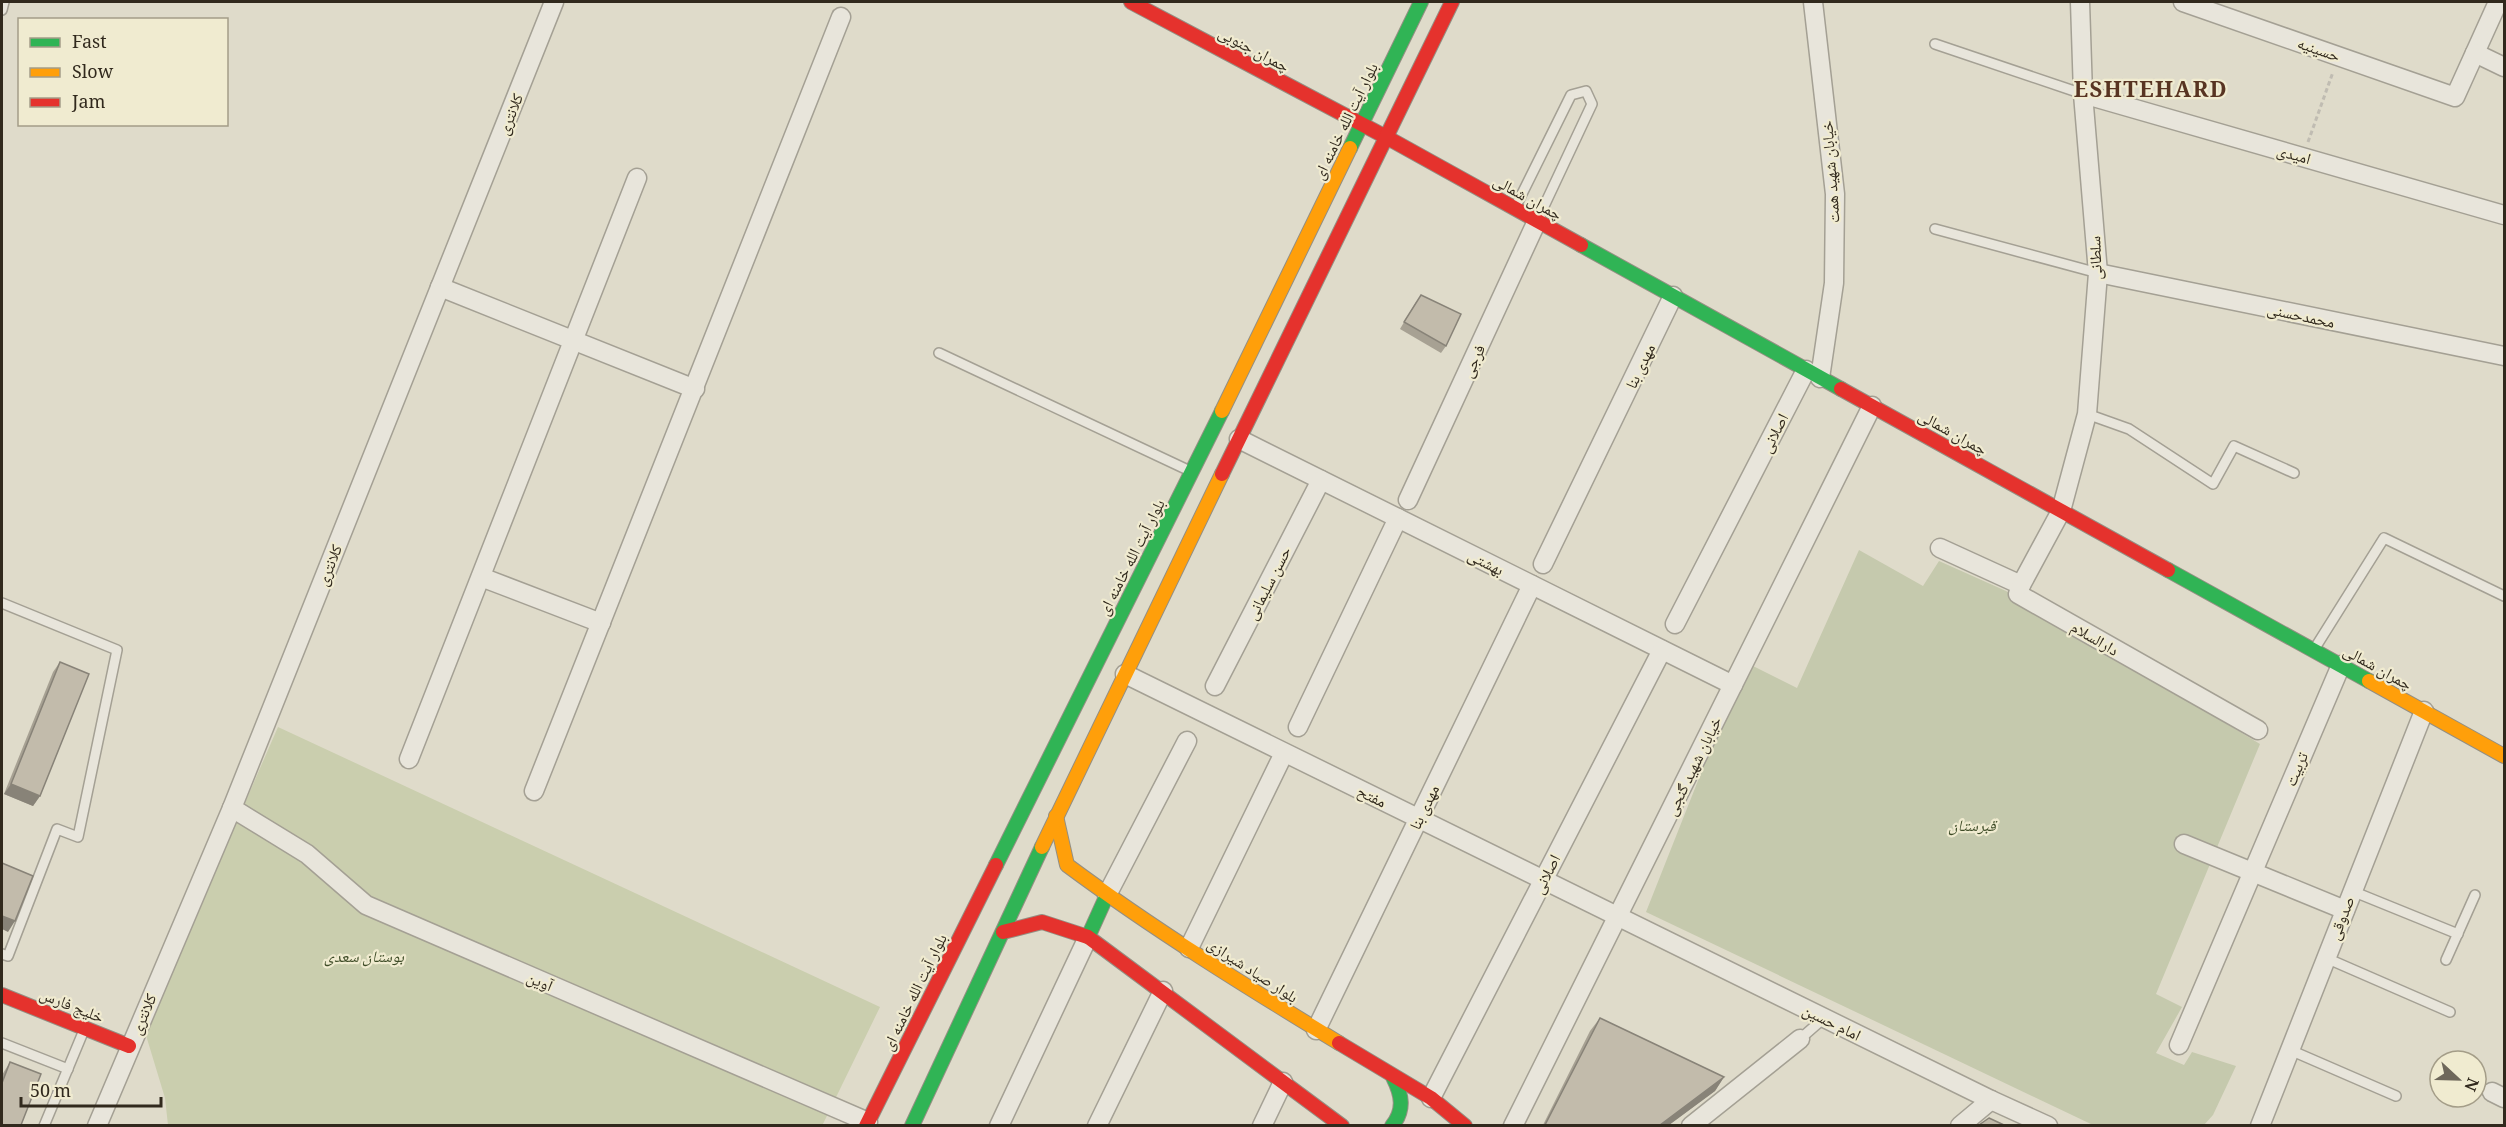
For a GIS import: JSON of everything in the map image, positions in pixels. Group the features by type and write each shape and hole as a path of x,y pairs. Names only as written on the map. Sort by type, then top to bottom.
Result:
{"street":[{"name":"کلانتری","path":"97,1125 232,808 554,2"},
{"name":"چمران جنوبی","path":"1131,2 1386,137"},
{"name":"بلوار آیت الله خامنه ای","path":"867,1124 1192,472 1421,2"},
{"path":"912,1125 1056,816 1452,2"},
{"name":"خیابان شهید همت","path":"1813,2 1835,194 1834,283 1813,374"},
{"name":"سلطانی","path":"2021,585 2061,511 2087,414 2097,273 2083,94 2080,2"},
{"name":"حسینیه","path":"2183,2 2455,97 2475,53"},
{"path":"2498,2 2475,53 2505,67"},
{"path":"534,791 841,17"},
{"name":"امیدی","path":"2083,94 2505,215"},
{"name":"چمران شمالی","path":"1386,137 2505,756"},
{"path":"409,759 637,178"},
{"name":"فرجی","path":"1408,500 1537,221"},
{"name":"محمدحسنی","path":"2097,273 2505,356"},
{"path":"440,287 695,389"},
{"name":"مهدی بنا","path":"1543,564 1673,296"},
{"name":"اصلانی","path":"1675,624 1813,374"},
{"name":"خیابان شهید گنجی","path":"1514,1125 1872,406"},
{"name":"بهشتی","path":"1239,439 1733,685"},
{"name":"حسن سلیمانی","path":"1215,686 1321,480"},
{"path":"1298,727 1398,518"},
{"name":"دارالسلام","path":"1940,548 2021,585 2018,594 2258,730"},
{"path":"481,577 601,623"},
{"name":"مهدی بنا","path":"1316,1030 1532,585"},
{"name":"اصلانی","path":"1431,1098 1662,650"},
{"name":"تربیت","path":"2179,1044 2341,665"},
{"name":"مفتح","path":"1125,674 1618,917"},
{"name":"صدوقی","path":"2260,1125 2424,711"},
{"path":"999,1125 1107,895 1186,741"},
{"path":"1189,948 1284,753"},
{"name":"آوین","path":"232,808 308,854 366,905 867,1124"},
{"name":"بلوار صیاد شیرازی","path":"1056,816 1067,865 1107,895 1253,991 1431,1098 1465,1125"},
{"path":"2184,844 2345,910"},
{"name":"امام حسین","path":"1618,917 1991,1100 2048,1125"},
{"path":"1003,932 1042,922 1088,937 1342,1125"},
{"path":"1097,1125 1163,991"},
{"name":"خلیج فارس","path":"2,995 129,1046"},
{"path":"1691,1125 1800,1039"},
{"path":"1392,1125 1398,1120 1402,1106 1401,1090 1393,1077"},
{"path":"1262,1125 1283,1082"},
{"path":"1960,1125 1991,1100"},
{"path":"1444,1125 1455,1125"}],"lane":[{"path":"2,10 3,2"},
{"path":"1935,44 2083,94"},
{"path":"1515,209 1571,95 1586,91 1592,104 1537,221"},
{"path":"1935,229 2097,273"},
{"path":"939,353 1192,472"},
{"path":"2087,414 2129,429 2213,484 2234,446 2294,473"},
{"path":"2314,650 2384,538 2505,596"},
{"path":"2,603 117,650 78,837 57,829 8,956 2,954"},
{"path":"2352,891 2458,934"},
{"path":"2446,960 2475,895"},
{"path":"2326,958 2450,1012"},
{"path":"1800,1039 1824,1018"},
{"path":"44,1125 85,1028"},
{"path":"2,1043 68,1069"},
{"path":"2290,1050 2396,1096"}],"path":[{"path":"2303,157 2338,56"}],"green space":[{"name":"قبرستان","path":"1859,550 1923,586 1939,561 2006,591 2260,744 2156,994 2182,1007 2156,1053 2184,1065 2192,1052 2236,1066 2213,1115 2204,1125 2093,1125 1646,912 1745,662 1797,688"},
{"name":"بوستان سعدی","path":"278,727 880,1007 822,1126 168,1125 165,1098 145,1032"}],"building":[{"path":"1421,295 1461,314 1446,346 1404,322"},
{"path":"60,662 89,674 40,796 11,784"},
{"path":"2,863 33,876 15,921 2,916"},
{"path":"1600,1018 1724,1077 1660,1125 1545,1125"},
{"path":"10,1062 41,1074 21,1125 2,1125 2,1083"},
{"path":"1989,1118 2004,1125 1979,1125"}],"traffic: fast":[{"path":"1350,148 1421,2"},
{"path":"1581,245 1841,389"},
{"path":"996,865 1222,411"},
{"path":"2168,570 2369,681"},
{"path":"912,1126 1042,847"},
{"path":"1088,937 1107,895"},
{"path":"1392,1126 1399,1114 1401,1102 1393,1077"}],"traffic: slow":[{"path":"1222,411 1350,148"},
{"path":"1042,847 1222,474"},
{"path":"2369,681 2504,756"},
{"path":"1056,816 1067,865 1167,935 1339,1043"}],"traffic: jam":[{"path":"1131,2 1386,137 1581,245"},
{"path":"1222,474 1452,2"},
{"path":"1841,389 2168,570"},
{"path":"866,1126 996,865"},
{"path":"1003,932 1042,922 1088,937 1342,1126"},
{"path":"2,995 129,1046"},
{"path":"1339,1043 1431,1098 1465,1126"}],"district":[{"name":"ESHTEHARD","path":"2151,89"}]}
